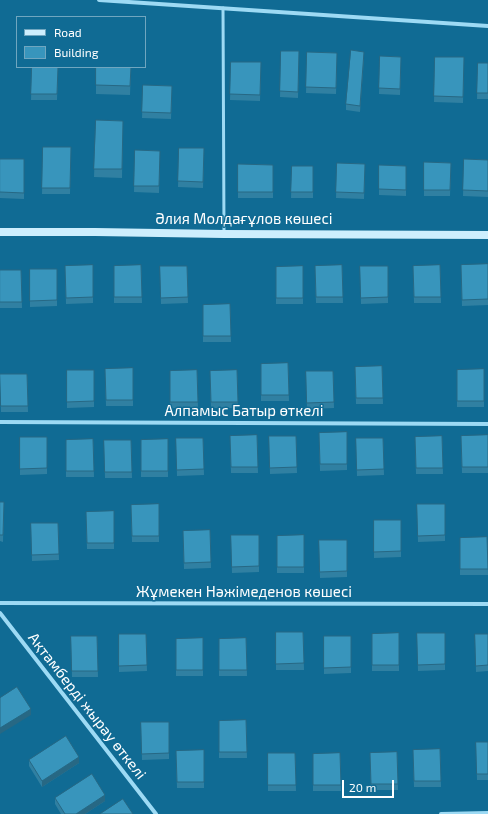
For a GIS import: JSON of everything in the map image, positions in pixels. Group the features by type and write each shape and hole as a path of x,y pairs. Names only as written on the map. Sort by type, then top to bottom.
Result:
{"main road":[{"name":"Әлия Молдағұлов көшесі","path":"0,232 488,235"}],"street":[{"path":"99,0 488,26"},
{"name":"Алпамыс Батыр өткелі","path":"0,422 488,424"},
{"name":"Жұмекен Нәжімеденов көшесі","path":"0,603 488,604"},
{"name":"Ақтамберді жырау өткелі","path":"0,613 156,814"},
{"path":"440,814 488,813"}],"lane":[{"path":"223,8 224,234"}],"building":[{"path":"351,50 364,52 360,106 346,104"},
{"path":"281,51 299,51 298,92 280,91"},
{"path":"307,52 337,53 336,88 306,87"},
{"path":"380,56 401,57 400,89 379,88"},
{"path":"435,57 464,57 463,97 434,96"},
{"path":"231,62 261,62 260,95 230,94"},
{"path":"478,63 488,63 488,93 477,93"},
{"path":"32,68 58,68 57,94 31,94"},
{"path":"96,68 131,68 130,86 96,85"},
{"path":"143,85 172,86 171,113 142,112"},
{"path":"96,120 123,121 122,169 94,169"},
{"path":"43,147 71,147 70,188 42,188"},
{"path":"179,148 204,148 203,182 178,181"},
{"path":"135,150 160,151 159,186 134,186"},
{"path":"0,159 24,159 24,193 0,192"},
{"path":"464,159 488,160 488,191 463,190"},
{"path":"424,162 451,163 450,190 424,190"},
{"path":"337,163 365,164 364,193 336,192"},
{"path":"238,164 273,165 273,192 238,192"},
{"path":"379,165 406,166 406,190 379,189"},
{"path":"292,166 313,166 313,192 291,192"},
{"path":"488,264 488,299 462,300 461,265"},
{"path":"93,265 93,297 66,298 65,266"},
{"path":"141,265 142,297 114,297 114,266"},
{"path":"342,265 343,297 316,297 315,266"},
{"path":"440,265 441,297 414,297 413,266"},
{"path":"160,266 187,266 188,297 161,298"},
{"path":"303,266 303,298 276,298 276,267"},
{"path":"360,266 388,266 388,297 361,298"},
{"path":"30,269 57,269 57,300 30,301"},
{"path":"0,270 21,270 22,302 0,302"},
{"path":"230,304 231,336 203,336 203,305"},
{"path":"288,363 289,395 261,395 261,364"},
{"path":"382,366 383,398 356,398 355,367"},
{"path":"133,368 133,400 106,400 105,369"},
{"path":"484,369 484,401 457,401 457,370"},
{"path":"67,370 94,370 94,401 67,402"},
{"path":"197,370 198,402 170,402 170,371"},
{"path":"237,370 238,402 211,402 210,371"},
{"path":"306,371 333,371 334,402 307,403"},
{"path":"0,374 27,374 28,406 1,406"},
{"path":"347,432 347,464 320,464 319,433"},
{"path":"257,435 258,467 231,467 230,436"},
{"path":"488,435 488,467 462,467 461,436"},
{"path":"269,436 296,436 297,467 270,468"},
{"path":"442,436 443,468 416,468 415,437"},
{"path":"20,437 47,437 47,468 20,469"},
{"path":"176,438 203,438 204,469 177,470"},
{"path":"356,438 383,438 384,469 357,470"},
{"path":"93,439 94,471 66,471 66,440"},
{"path":"168,439 168,471 141,471 141,440"},
{"path":"104,440 131,440 132,472 105,472"},
{"path":"0,502 4,502 3,535 0,535"},
{"path":"159,504 159,536 132,536 131,505"},
{"path":"417,504 445,504 445,535 418,536"},
{"path":"114,511 114,543 87,543 86,512"},
{"path":"374,520 401,520 401,551 374,552"},
{"path":"31,523 58,523 59,554 32,555"},
{"path":"210,530 211,562 184,563 183,531"},
{"path":"231,535 259,535 259,566 232,567"},
{"path":"304,535 304,567 277,567 277,536"},
{"path":"487,537 488,569 460,569 460,538"},
{"path":"319,540 347,540 347,571 320,572"},
{"path":"276,632 303,632 304,663 276,664"},
{"path":"399,633 399,665 372,665 372,634"},
{"path":"417,633 445,633 445,664 418,665"},
{"path":"119,634 146,634 147,665 119,666"},
{"path":"475,634 488,634 488,665 476,666"},
{"path":"71,636 97,636 98,671 72,671"},
{"path":"324,636 351,636 351,667 324,668"},
{"path":"203,638 203,670 176,670 176,639"},
{"path":"246,638 247,670 219,670 219,639"},
{"path":"17,687 31,709 0,728 0,698"},
{"path":"246,720 247,752 219,752 219,721"},
{"path":"141,722 169,722 169,753 142,754"},
{"path":"66,736 79,757 42,781 29,760"},
{"path":"476,742 488,742 488,774 477,774"},
{"path":"440,749 441,781 414,781 413,750"},
{"path":"204,750 204,782 177,782 176,751"},
{"path":"397,752 398,784 371,784 370,753"},
{"path":"268,753 295,753 296,785 268,785"},
{"path":"340,753 341,785 313,785 313,754"},
{"path":"92,774 105,795 76,814 65,814 55,798"},
{"path":"123,799 133,814 100,814"}]}
